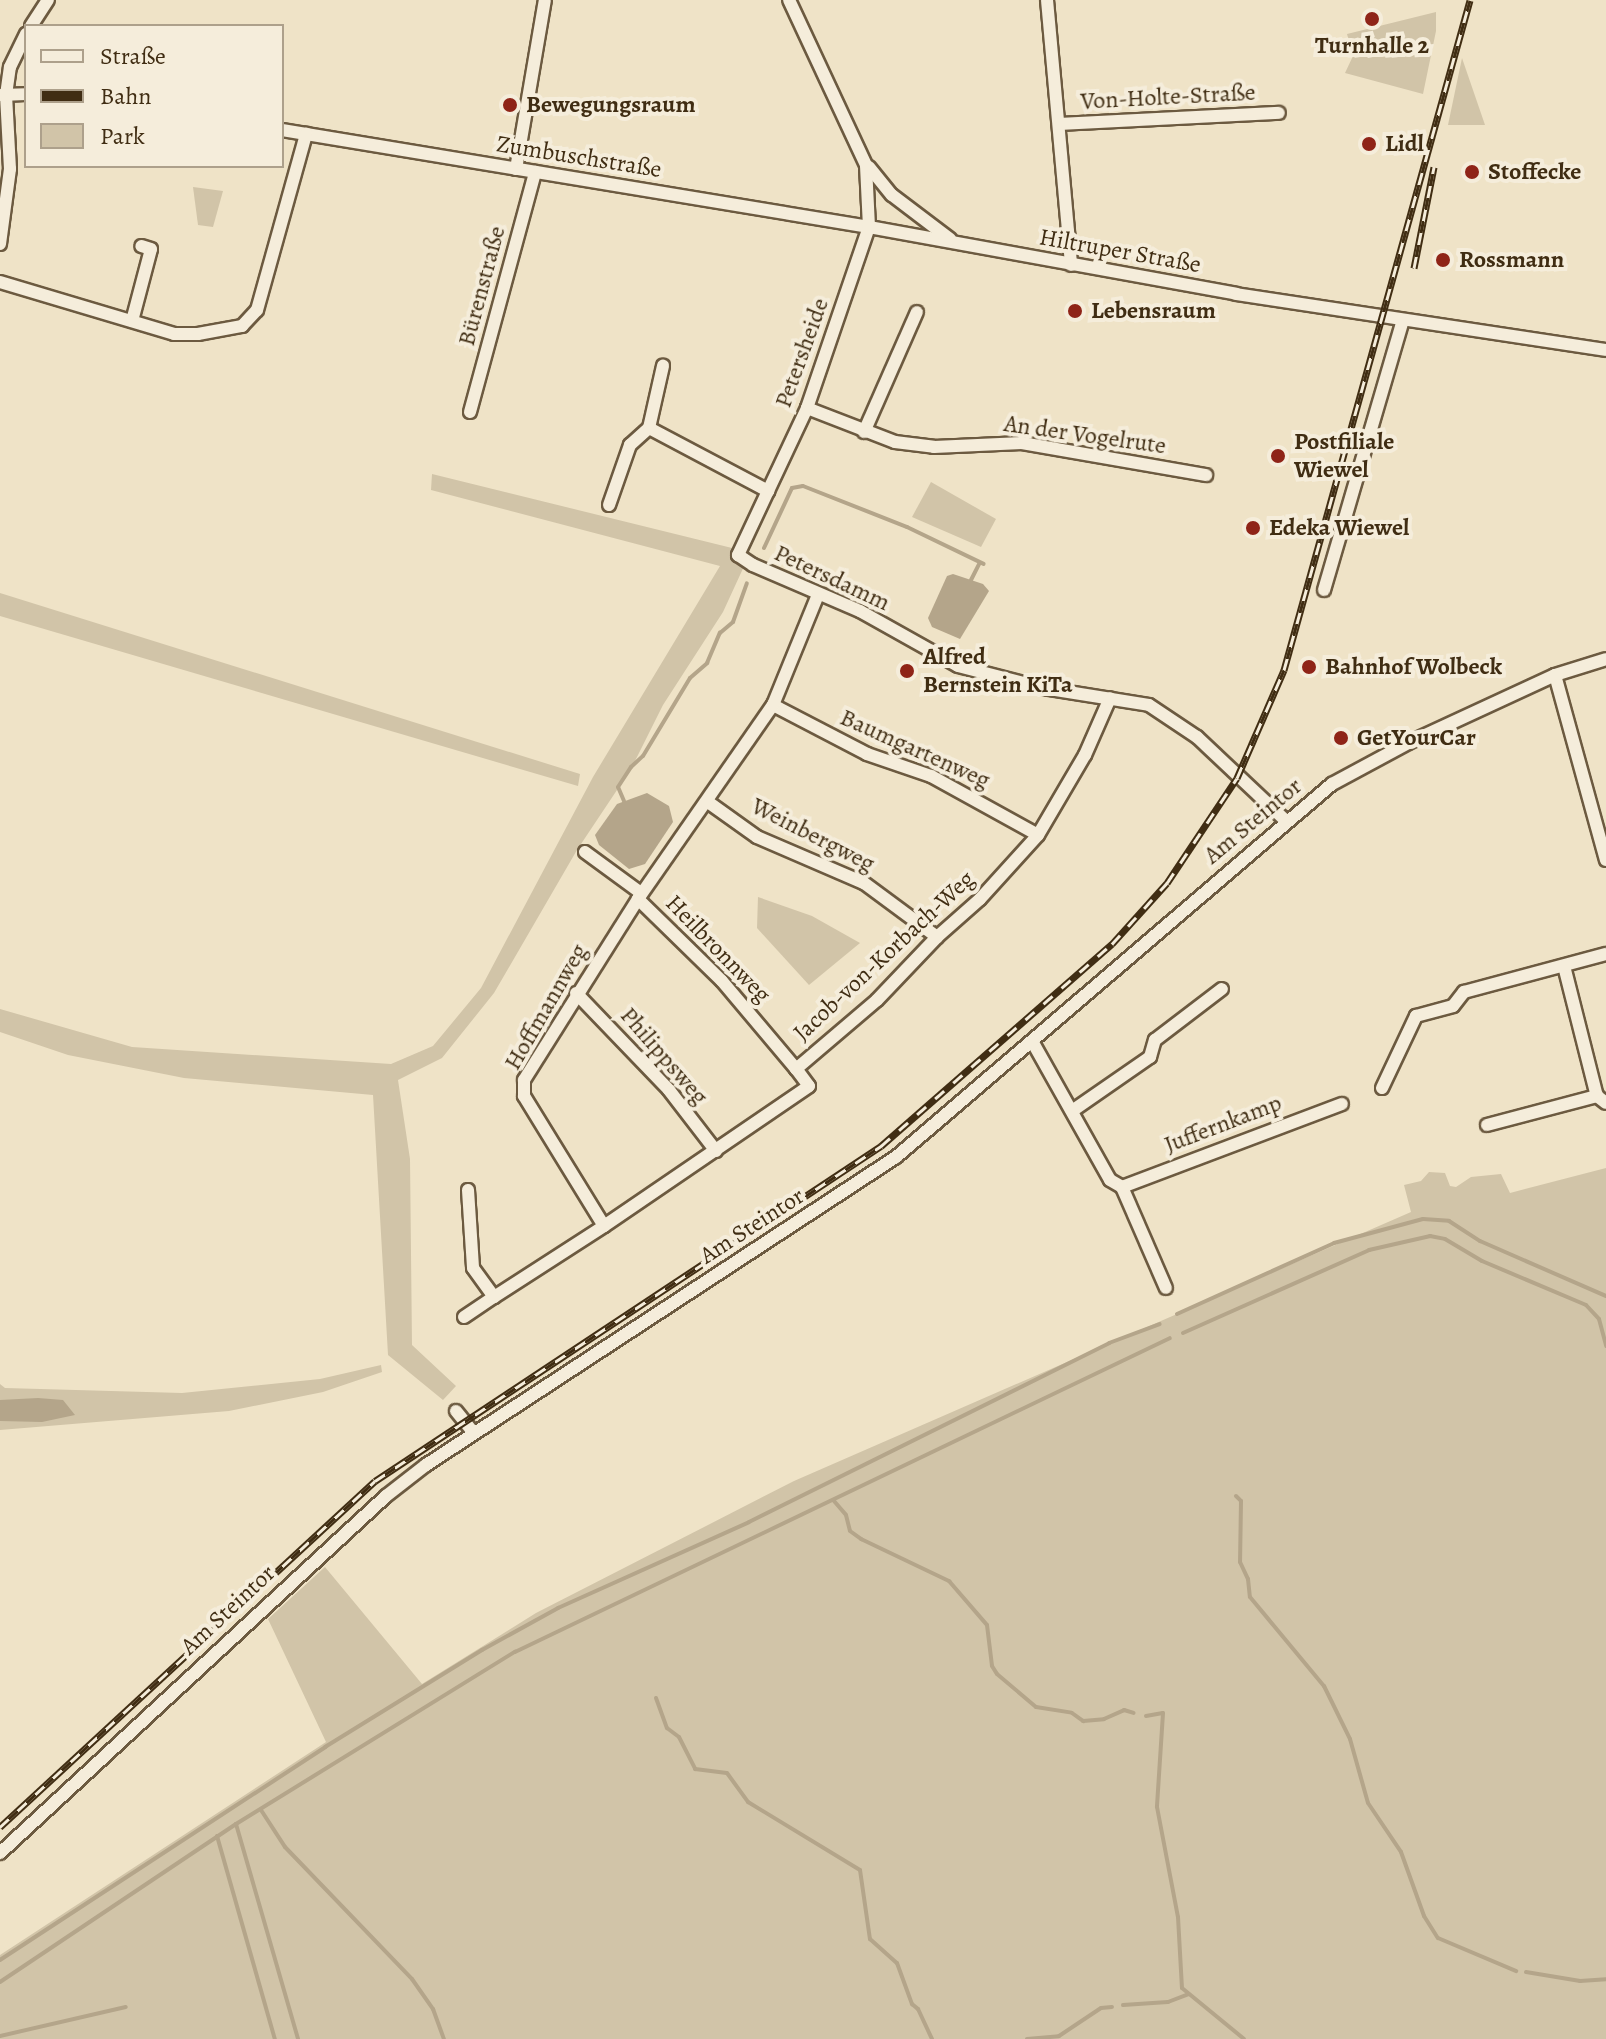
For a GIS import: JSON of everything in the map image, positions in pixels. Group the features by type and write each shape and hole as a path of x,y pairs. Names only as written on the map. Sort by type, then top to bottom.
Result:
{"street":[{"path":"32,24 48,0"},
{"path":"516,169 545,0"},
{"path":"789,0 866,165 870,182 869,227"},
{"name":"Von-Holte-Straße","path":"1047,0 1071,265"},
{"path":"0,244 10,169 3,95 10,67 24,38"},
{"path":"3,95 24,94"},
{"name":"Von-Holte-Straße","path":"1060,124 1279,113"},
{"name":"Zumbuschstraße","path":"284,130 869,227"},
{"path":"0,282 174,334 198,334 242,326 251,320 257,310 306,134"},
{"path":"866,165 892,195 955,243"},
{"name":"Bürenstraße","path":"470,412 535,172"},
{"name":"Hiltruper Straße","path":"869,227 1071,265 1606,350"},
{"name":"Petersheide","path":"738,555 807,408 869,227"},
{"path":"132,321 151,249 141,246"},
{"path":"864,432 917,312"},
{"path":"1324,590 1403,320"},
{"path":"609,505 630,445 649,428 663,366"},
{"name":"An der Vogelrute","path":"807,408 895,442 934,447 1022,443 1206,475"},
{"path":"649,428 768,491"},
{"name":"Petersdamm","path":"738,555 818,595 860,611 958,666 1043,688 1149,705 1172,718 1286,821"},
{"name":"Hoffmannweg","path":"604,1226 524,1096 524,1080 576,993 640,896 773,705 818,595"},
{"name":"Am Steintor","path":"0,1853 351,1526 416,1473 896,1157 1332,784 1408,743 1555,675 1606,659"},
{"path":"1555,675 1606,860"},
{"name":"Jacob-von-Korbach-Weg","path":"464,1317 809,1086 796,1069 877,1000 937,937 980,899 1038,835 1085,755 1110,698"},
{"name":"Baumgartenweg","path":"773,705 867,754 931,776 1038,835"},
{"name":"Weinbergweg","path":"708,802 757,837 864,883 937,937"},
{"path":"585,852 640,896"},
{"name":"Heilbronnweg","path":"640,896 722,981 796,1069"},
{"path":"1382,1088 1416,1016 1453,1006 1464,992 1606,954"},
{"path":"1487,1125 1602,1099 1564,966"},
{"path":"1072,1111 1150,1057 1155,1040 1222,989"},
{"name":"Philippsweg","path":"576,993 669,1090 716,1151"},
{"path":"1032,1041 1110,1180 1122,1187 1166,1288"},
{"name":"Juffernkamp","path":"1122,1187 1342,1104"},
{"path":"468,1190 473,1268 494,1297"},
{"path":"456,1411 474,1433"}],"green space":[{"path":"1436,12 1436,31 1423,94 1345,73 1353,56 1347,34"},
{"path":"1462,58 1485,125 1448,125"},
{"path":"193,187 223,191 213,227 198,225"},
{"path":"432,474 732,548 746,562 723,612 663,705 631,769 577,850 494,993 442,1058 398,1080 410,1159 412,1345 456,1386 443,1400 388,1355 373,1095 184,1078 68,1055 0,1032 0,1009 132,1047 391,1064 433,1046 481,988 593,777 720,566 431,490"},
{"path":"931,482 996,519 981,547 912,517"},
{"path":"0,593 580,774 578,786 0,616"},
{"path":"758,897 812,916 860,943 809,985 757,928"},
{"path":"1606,1168 1606,2039 0,2039 0,1955 326,1742 268,1619 325,1567 422,1684 536,1613 794,1481 1411,1212 1404,1185 1421,1181 1429,1172 1445,1173 1450,1186 1456,1187 1471,1177 1501,1174 1510,1193"},
{"path":"381,1365 382,1372 323,1392 229,1411 0,1430 0,1384 5,1388 182,1393 320,1379"}],"shaded area":[{"path":"953,574 983,584 989,591 960,639 932,627 928,618 947,576"},
{"path":"647,793 669,806 673,822 645,864 629,869 599,845 595,835 617,804"},
{"path":"0,1400 63,1400 75,1415 42,1422 0,1421"}],"waterway":[{"path":"764,548 792,488 803,486 907,527 984,564"},
{"path":"971,580 979,564"},
{"path":"624,801 618,787 631,767 643,756 690,678 707,663 720,633 733,622 747,583"},
{"path":"1177,1314 1334,1243 1423,1219 1449,1221 1480,1241 1606,1296"},
{"path":"1183,1333 1369,1250 1430,1236 1445,1239 1482,1261 1586,1305 1599,1319 1606,1346"},
{"path":"0,1960 325,1747 482,1650 558,1608 749,1522 1109,1343 1160,1324"},
{"path":"0,1982 236,1824 515,1652 1170,1338"},
{"path":"1236,1496 1241,1501 1240,1562 1248,1579 1250,1597 1324,1686 1350,1739 1368,1803 1401,1852 1424,1916 1438,1938 1516,1971"},
{"path":"834,1501 846,1515 850,1531 861,1539 949,1581 987,1625 992,1666 997,1674 1036,1707 1072,1713 1083,1721 1104,1719 1124,1710 1134,1713"},
{"path":"656,1698 667,1728 679,1737 695,1769 727,1773 748,1802 860,1870 870,1939 897,1963 912,2004 918,2009 932,2039"},
{"path":"1146,1716 1163,1713 1157,1807 1178,1917 1182,1988 1244,2039"},
{"path":"261,1810 285,1847 412,1979 433,2009 444,2039"},
{"path":"236,1824 298,2039"},
{"path":"217,1836 275,2039"},
{"path":"1526,1972 1580,1981 1606,1979"},
{"path":"1123,2005 1168,2002 1189,1994"},
{"path":"0,2036 126,2007"},
{"path":"1027,2039 1059,2036 1101,2008 1112,2007"}],"railway":[{"path":"0,1827 375,1481 881,1146 1112,944 1167,883 1237,778 1284,670 1470,0"},
{"path":"1414,268 1434,167"}],"place":[{"name":"Turnhalle 2","path":"1372,19"},
{"name":"Bewegungsraum","path":"510,105"},
{"name":"Lidl","path":"1369,144"},
{"name":"Stoffecke","path":"1472,172"},
{"name":"Rossmann","path":"1443,260"},
{"name":"Lebensraum","path":"1075,311"},
{"name":"Postfiliale Wiewel","path":"1278,456"},
{"name":"Edeka Wiewel","path":"1253,528"},
{"name":"Bahnhof Wolbeck","path":"1309,667"},
{"name":"Alfred Bernstein KiTa","path":"907,671"},
{"name":"GetYourCar","path":"1341,738"}]}
